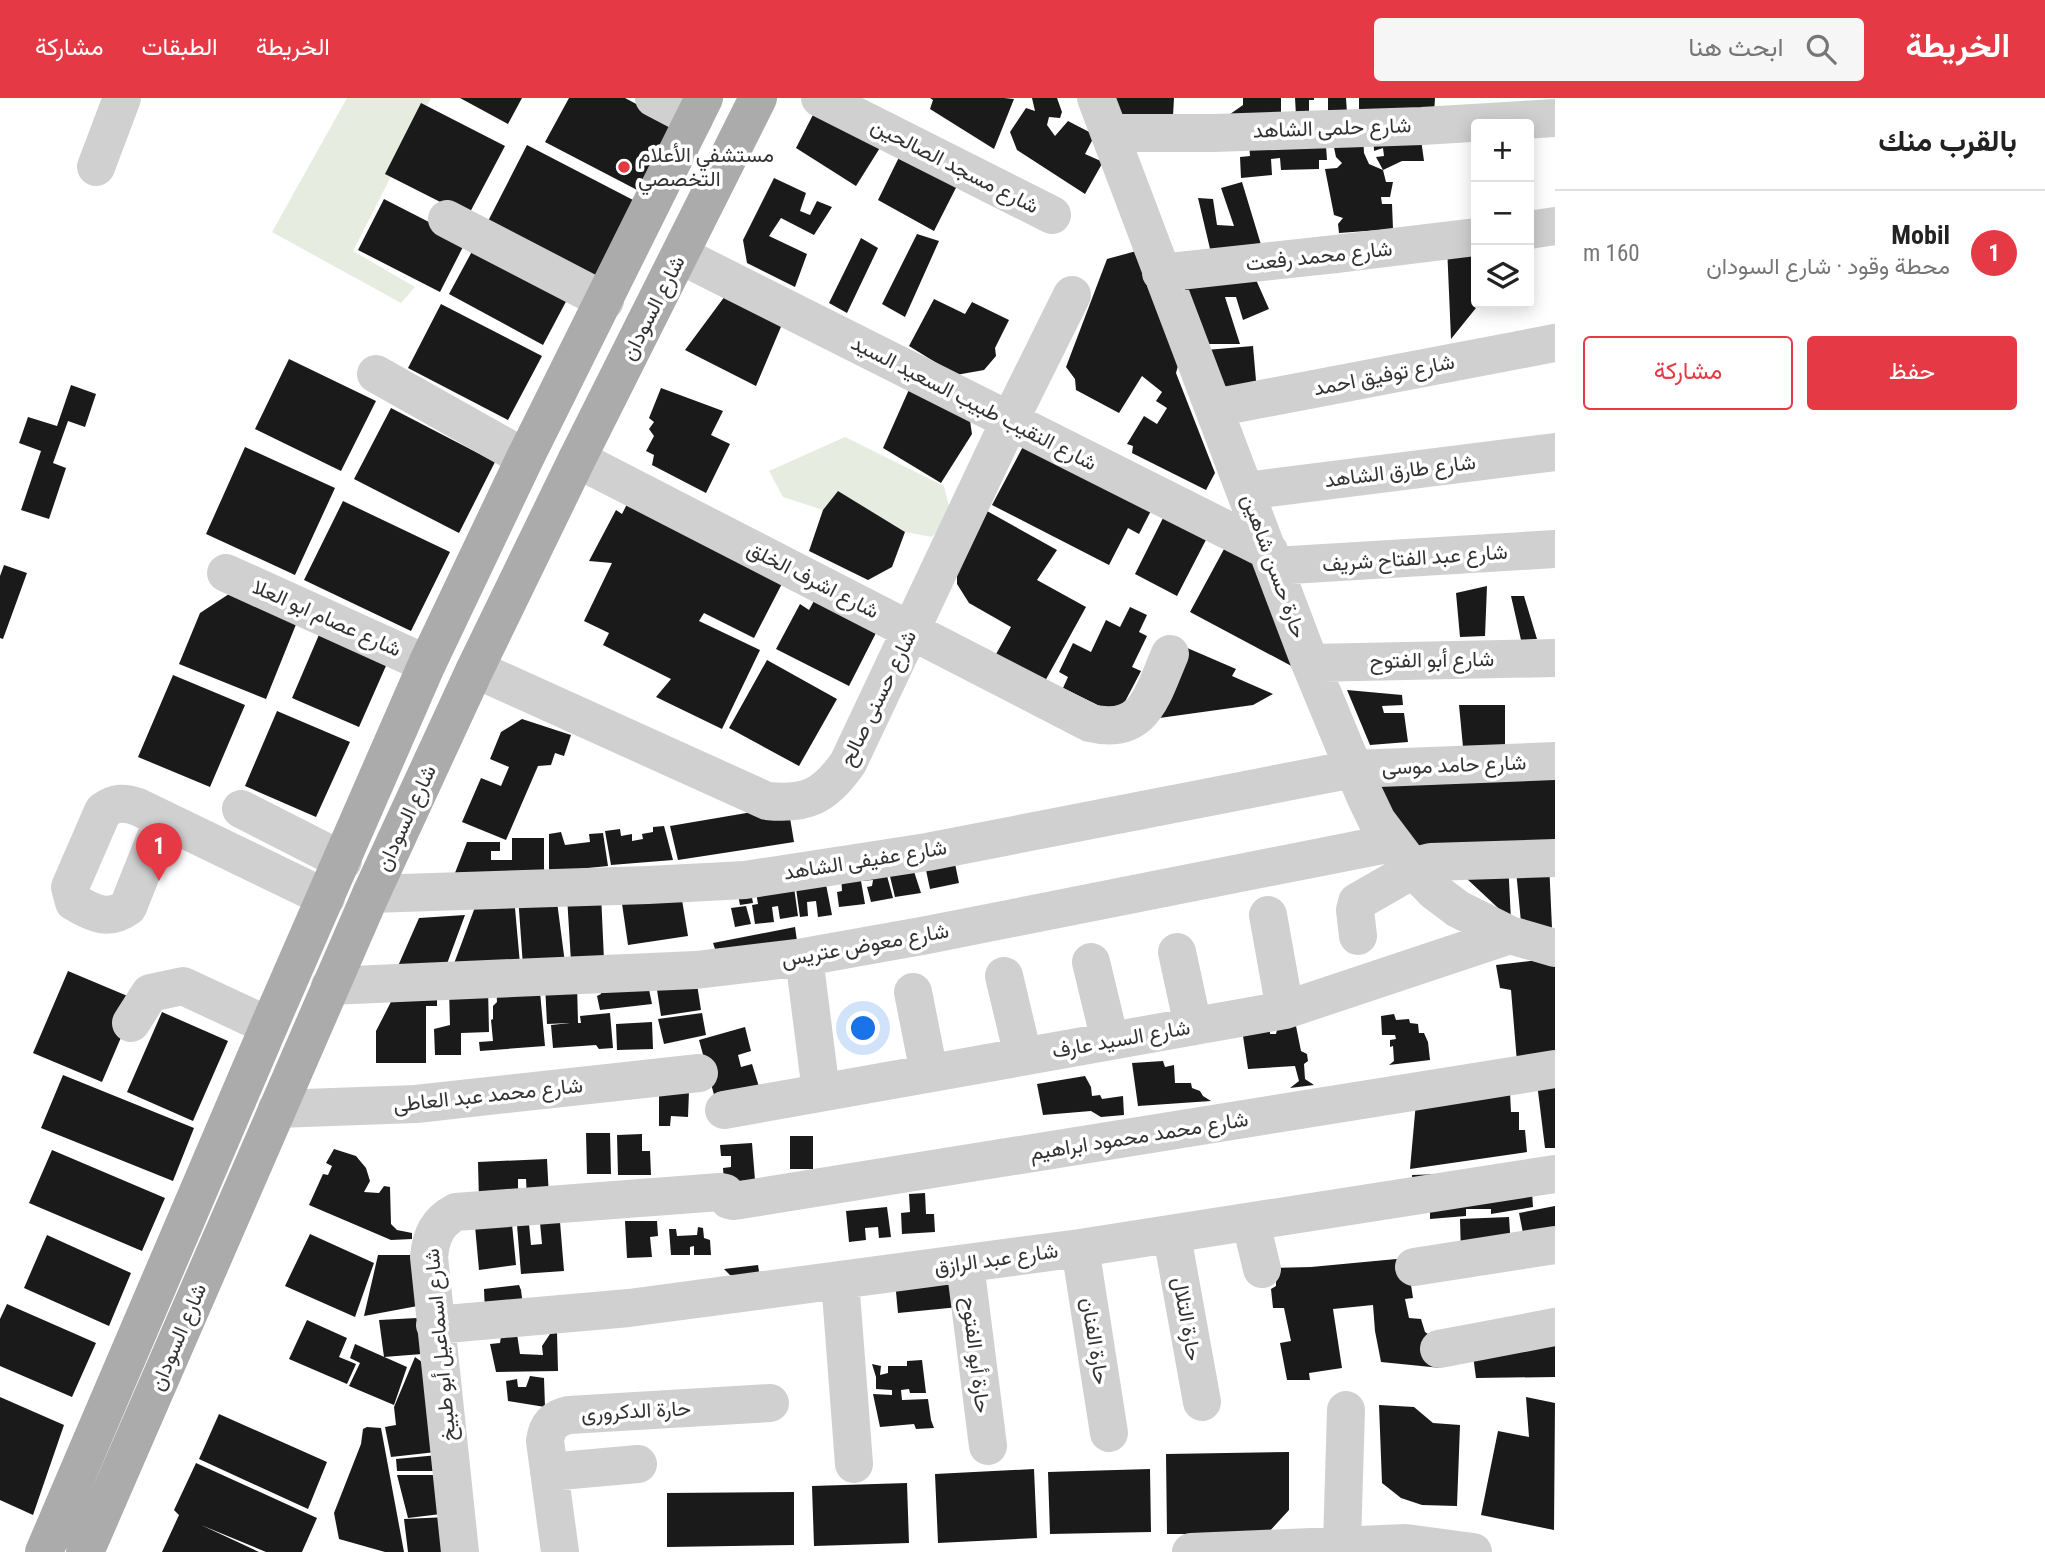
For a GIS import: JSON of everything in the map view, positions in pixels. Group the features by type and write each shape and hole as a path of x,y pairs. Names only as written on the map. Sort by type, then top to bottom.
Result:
{"main road":[{"name":"شارع السودان","path":"85,1552 370,894 577,458 758,98"},
{"name":"شارع السودان","path":"44,1552 427,664 525,458 699,108"}],"street":[{"path":"96,167 122,98"},
{"path":"654,98 699,108"},
{"name":"شارع مسجد الصالحين","path":"820,98 1052,215"},
{"name":"حارة حسن شاهين","path":"1096,98 1310,663 1365,796 1403,857 1434,891 1458,909 1510,935 1555,948"},
{"name":"شارع حلمى الشاهد","path":"1110,133 1213,133 1422,126 1555,118"},
{"path":"447,219 605,301"},
{"path":"1534,229 1555,226"},
{"name":"شارع محمد رفعت","path":"1161,273 1471,238"},
{"name":"شارع النقيب طبيب السعيد السيد","path":"680,255 1010,420 1271,559"},
{"name":"شارع حسنى صالح","path":"475,669 767,800 791,803 814,797 834,783 841,773 1072,295"},
{"name":"شارع توفيق احمد","path":"1213,408 1555,343"},
{"path":"376,374 525,458"},
{"name":"شارع طارق الشاهد","path":"1246,491 1555,452"},
{"name":"شارع اشرف الخلق","path":"577,458 1090,723 1121,725 1135,719 1146,709 1170,654"},
{"name":"شارع عبد الفتاح شريف","path":"1271,559 1555,549"},
{"name":"شارع عصام ابو العلا","path":"226,573 427,664"},
{"name":"شارع أبو الفتوح","path":"1310,663 1555,657"},
{"name":"شارع حامد موسى","path":"1353,769 1555,761"},
{"name":"شارع عفيفى الشاهد","path":"370,894 745,880 927,852 1353,769"},
{"path":"241,809 343,861"},
{"path":"163,819 326,898"},
{"path":"1359,936 1355,910 1357,902 1403,857 1423,864 1439,861 1555,858"},
{"name":"شارع معوض عتريس","path":"330,986 696,970 804,957 1403,857"},
{"path":"1268,915 1285,1010"},
{"name":"شارع السيد عارف","path":"724,1110 1285,1010 1510,935"},
{"path":"1177,952 1193,1027"},
{"path":"804,957 821,1092"},
{"path":"1091,962 1110,1041"},
{"path":"1004,976 1023,1056"},
{"path":"131,1023 150,993 183,986 269,1027"},
{"path":"913,992 929,1073"},
{"name":"شارع محمد محمود ابراهيم","path":"727,1195 729,1200 734,1201 1555,1069"},
{"name":"شارع محمد عبد العاطى","path":"277,1109 416,1104 699,1073"},
{"name":"شارع عبد الرازق","path":"435,1325 629,1308 965,1264 1172,1236 1555,1174"},
{"name":"شارع اسماعيل أبو طبيخ","path":"460,1552 429,1258 430,1241 438,1226 446,1217 456,1212 720,1192 727,1195"},
{"path":"1251,1223 1262,1269"},
{"name":"حارة التلال","path":"1172,1236 1202,1402"},
{"path":"1414,1267 1555,1245"},
{"name":"حارة الفنان","path":"1080,1248 1109,1433"},
{"name":"حارة أبو الفتوح","path":"965,1264 988,1446"},
{"path":"840,1280 854,1464"},
{"path":"1439,1349 1555,1327"},
{"name":"حارة الدكرورى","path":"560,1552 545,1441 551,1423 559,1417 770,1403"},
{"path":"1342,1544 1346,1410"},
{"path":"549,1472 638,1464"},
{"path":"1191,1552 1406,1543 1473,1552"}],"shaded area":[{"path":"347,98 431,98 353,251 415,287 401,303 272,232"},
{"path":"845,437 944,486 951,515 932,537 905,532 838,491 823,510 783,497 769,471"}],"building":[{"path":"460,98 522,98 508,124"},
{"name":"مستشفي الأعلام التخصصي","path":"569,98 625,98 676,125 641,192 545,142"},
{"path":"930,98 1014,99 994,149 930,109 933,100"},
{"path":"1032,98 1057,98 1062,112 1060,118 1049,117 1047,125 1055,136 1068,121 1095,135 1085,154 1103,162 1085,194 1017,150 1010,132 1026,108 1035,111"},
{"path":"1105,98 1174,98 1173,116 1117,123"},
{"path":"1243,98 1281,98 1281,115 1216,124 1243,105"},
{"path":"1295,98 1314,98 1309,100 1309,115 1296,116"},
{"path":"1328,98 1346,98 1347,113 1328,114"},
{"path":"1359,98 1435,98 1434,114 1359,113"},
{"path":"820,101 888,135 856,186 796,148"},
{"path":"421,103 505,146 468,216 385,174"},
{"path":"1373,129 1420,132 1424,161 1402,161 1383,170 1376,157 1384,156 1383,148 1374,151"},
{"path":"1325,131 1327,160 1319,160 1319,169 1281,170 1280,158 1271,159 1272,175 1241,178 1240,157 1250,156 1249,143"},
{"path":"1363,135 1364,153 1369,164 1383,170 1386,182 1393,182 1390,197 1381,197 1382,204 1392,204 1393,229 1339,233 1338,224 1343,218 1334,215 1325,169 1337,168 1342,163 1336,157 1332,138"},
{"path":"906,143 963,174 934,231 878,200"},
{"path":"527,145 635,201 594,280 486,225"},
{"path":"774,178 806,193 800,211 810,215 817,201 832,207 814,235 781,218 769,236 807,254 795,287 747,263 743,240"},
{"path":"1242,182 1262,248 1211,253 1198,198 1213,199 1217,225 1234,226 1221,188"},
{"path":"384,199 466,241 440,292 358,250"},
{"path":"917,234 939,241 905,317 882,304"},
{"path":"861,238 878,248 847,313 829,303"},
{"path":"1471,243 1471,308 1476,308 1451,339 1447,246"},
{"path":"476,244 570,294 543,345 449,294"},
{"path":"1140,250 1181,355 1176,373 1215,473 1206,490 1132,453 1133,446 1127,444 1144,416 1157,424 1167,408 1156,401 1162,392 1142,376 1119,413 1076,390 1075,379 1066,367 1107,259"},
{"path":"1253,273 1269,309 1243,320 1236,297 1225,297 1240,344 1203,344 1183,284"},
{"path":"728,292 783,322 756,386 685,350"},
{"path":"934,299 965,314 972,302 1009,320 995,348 996,356 984,370 956,375 909,346"},
{"path":"441,304 542,356 508,420 408,368"},
{"path":"1253,346 1257,392 1216,395 1206,350"},
{"path":"289,359 376,401 341,471 255,429"},
{"path":"915,376 967,401 972,434 941,483 883,448"},
{"path":"71,385 96,394 85,427 68,421 53,463 66,468 49,519 21,510 41,451 19,443 28,417 57,426"},
{"path":"661,388 723,411 711,435 730,444 706,493 652,465 654,455 646,451 654,436 649,429 654,422 649,418"},
{"path":"391,408 495,462 459,533 354,479"},
{"path":"1028,437 1154,505 1139,534 1128,528 1109,565 992,505"},
{"path":"245,447 335,488 295,575 206,534"},
{"path":"634,490 788,572 754,638 704,613 699,621 760,650 722,729 656,697 671,679 603,645 609,633 584,621 612,563 589,561 616,510 622,514"},
{"path":"838,491 905,532 892,567 868,580 809,551 823,510"},
{"path":"343,501 450,552 411,631 304,580"},
{"path":"987,511 1057,550 1037,580 1086,607 1044,683 995,656 1011,627 969,603 957,584 957,564"},
{"path":"1166,512 1209,534 1177,596 1135,574"},
{"path":"1230,538 1254,551 1297,669 1190,612"},
{"path":"4,565 27,573 3,639 0,638 0,576"},
{"path":"1487,586 1485,636 1460,637 1456,593"},
{"path":"820,590 878,629 849,686 776,649 800,604 809,610"},
{"path":"229,594 297,622 266,699 179,664 200,613"},
{"path":"1511,596 1524,596 1537,639 1521,640"},
{"path":"1130,607 1147,615 1139,632 1147,636 1132,667 1141,671 1118,715 1063,688 1068,677 1059,672 1073,643 1091,652 1106,620 1120,627"},
{"path":"321,630 389,659 359,727 292,698"},
{"path":"1178,644 1236,669 1232,676 1273,694 1253,705 1145,720"},
{"path":"767,660 837,699 799,766 729,728"},
{"path":"173,675 245,705 210,787 138,757"},
{"path":"1347,690 1402,695 1403,705 1382,706 1384,713 1404,713 1408,742 1370,745"},
{"path":"1459,705 1505,705 1505,749 1463,747"},
{"path":"277,711 350,742 316,817 245,786"},
{"path":"522,719 571,735 564,756 555,753 551,765 538,766 506,840 462,822 481,778 501,786 509,767 490,759 501,732"},
{"path":"1555,769 1555,854 1429,854 1379,812 1362,776"},
{"path":"788,806 794,842 678,860 670,826"},
{"path":"664,826 673,860 611,865 605,831 620,829 621,836 632,834 632,841 643,839 642,834 653,832 653,827"},
{"path":"561,832 565,845 590,842 589,834 603,833 608,866 549,872 549,834"},
{"path":"512,838 544,838 544,878 453,878 467,842 500,842 500,851 491,851 491,860 512,860"},
{"path":"952,849 959,883 930,889 923,856"},
{"path":"909,856 921,893 895,897 886,860"},
{"path":"1515,860 1549,862 1552,928 1521,922"},
{"path":"883,861 893,898 871,902 867,887 872,886 873,880 861,881 865,904 839,907 837,892 842,891 841,875"},
{"path":"1508,861 1511,920 1451,864"},
{"path":"823,869 832,915 818,917 816,901 807,902 808,916 800,917 794,874"},
{"path":"792,873 798,916 780,919 778,906 772,907 774,922 755,924 752,905 758,904 754,881"},
{"path":"749,881 753,903 740,905 737,890"},
{"path":"680,888 688,936 628,945 620,890"},
{"path":"556,894 565,963 523,966 518,896"},
{"path":"601,894 604,960 571,962 567,896"},
{"path":"514,897 520,964 452,969 478,899"},
{"path":"746,906 751,924 735,927 731,908"},
{"path":"465,915 441,980 391,982 419,918"},
{"path":"795,927 799,955 720,964 713,943"},
{"path":"1555,958 1555,1058 1517,1062 1511,990 1500,988 1496,965"},
{"path":"68,971 137,1000 102,1082 33,1053"},
{"path":"695,971 701,1010 661,1016 655,977"},
{"path":"646,975 652,1004 600,1010 597,996 601,994 599,978"},
{"path":"539,981 545,1046 480,1051 479,1042 493,1041 491,1020 493,1006 497,1002 496,984"},
{"path":"577,983 578,1023 581,1023 580,1016 610,1013 613,1048 599,1049 596,1045 553,1048 551,1025 570,1023 547,1024 545,984"},
{"path":"488,987 489,1032 461,1033 461,1055 435,1055 434,1029 450,1025 449,988"},
{"path":"395,994 437,994 437,1006 426,1006 426,1063 376,1063 376,1031"},
{"path":"162,1012 228,1041 193,1121 127,1092"},
{"path":"702,1013 706,1035 664,1044 658,1019"},
{"path":"1394,1014 1396,1020 1409,1019 1410,1023 1418,1024 1419,1033 1424,1033 1428,1042 1430,1060 1389,1065 1394,1061 1390,1040 1396,1039 1395,1035 1382,1035 1381,1016"},
{"path":"652,1022 653,1049 617,1050 616,1024"},
{"path":"1296,1026 1301,1051 1307,1054 1308,1061 1304,1064 1305,1079 1314,1085 1290,1088 1299,1081 1295,1066 1248,1069 1243,1036 1270,1031 1270,1034 1276,1034 1277,1030"},
{"path":"745,1027 751,1051 738,1055 741,1067 752,1064 760,1090 716,1102 699,1040"},
{"path":"1163,1061 1165,1067 1174,1065 1175,1083 1191,1083 1192,1088 1211,1101 1138,1106 1132,1063"},
{"path":"1555,1072 1555,1148 1545,1148 1536,1075"},
{"path":"63,1075 194,1128 173,1181 41,1128"},
{"path":"1525,1075 1526,1093 1510,1093 1511,1112 1519,1112 1519,1130 1525,1130 1527,1152 1410,1169 1417,1091"},
{"path":"1085,1076 1092,1096 1100,1095 1102,1099 1123,1096 1124,1115 1101,1117 1091,1111 1043,1115 1037,1084"},
{"path":"659,1091 689,1091 688,1117 671,1116 670,1126 659,1126"},
{"path":"586,1133 610,1133 611,1174 587,1174"},
{"path":"642,1134 642,1151 650,1151 651,1175 618,1175 617,1135"},
{"path":"790,1136 813,1136 813,1169 790,1169"},
{"path":"752,1143 755,1180 724,1182 723,1168 731,1167 731,1156 721,1156 720,1145"},
{"path":"334,1149 356,1156 366,1168 370,1181 364,1192 379,1193 384,1186 390,1187 391,1224 397,1230 412,1233 412,1239 391,1240 309,1205 323,1174 328,1175 332,1166 326,1163"},
{"path":"52,1150 165,1198 142,1251 29,1203"},
{"path":"547,1159 549,1198 527,1199 526,1179 518,1179 518,1191 479,1201 478,1162"},
{"path":"1530,1163 1533,1207 1491,1214 1491,1209 1466,1209 1466,1216 1430,1219 1430,1201 1413,1202 1412,1175 1471,1173"},
{"path":"925,1193 926,1214 934,1214 935,1232 902,1234 901,1213 910,1212 909,1194"},
{"path":"1555,1206 1555,1239 1525,1243 1519,1213"},
{"path":"887,1207 891,1237 879,1238 878,1227 865,1228 866,1240 849,1242 846,1211"},
{"path":"1509,1217 1511,1247 1461,1255 1460,1219"},
{"path":"625,1221 657,1221 658,1236 650,1237 652,1257 627,1258"},
{"path":"560,1222 564,1271 521,1274 517,1225 529,1224 531,1245 542,1244 540,1223"},
{"path":"512,1224 516,1265 479,1270 475,1226"},
{"path":"698,1227 703,1228 704,1238 710,1240 711,1255 694,1255 694,1246 690,1247 690,1255 671,1255 669,1229 676,1229 677,1236 697,1235"},
{"path":"310,1234 374,1263 355,1317 285,1286"},
{"path":"47,1235 131,1273 109,1326 24,1288"},
{"path":"378,1255 416,1255 423,1305 364,1316"},
{"path":"1407,1258 1413,1298 1405,1299 1409,1318 1421,1319 1425,1332 1434,1338 1441,1368 1381,1362 1373,1305 1333,1309 1342,1368 1309,1373 1310,1380 1287,1380 1280,1343 1291,1341 1284,1308 1273,1308 1271,1289 1276,1286 1276,1278 1269,1268"},
{"path":"758,1265 760,1278 730,1275 724,1269"},
{"path":"955,1275 959,1307 898,1313 895,1281"},
{"path":"519,1285 526,1330 485,1313 484,1289"},
{"path":"7,1304 96,1343 72,1397 0,1366 0,1319"},
{"path":"417,1318 422,1354 384,1357 379,1320"},
{"path":"307,1320 347,1338 339,1357 356,1364 347,1384 289,1359"},
{"path":"1555,1330 1555,1377 1476,1378 1470,1333"},
{"path":"557,1332 558,1371 496,1372 490,1344 500,1343 501,1336 517,1334 520,1354 543,1355 542,1346 550,1334"},
{"path":"355,1344 407,1367 394,1405 349,1386 360,1363 350,1358"},
{"path":"415,1357 422,1362 436,1452 391,1457 385,1427 396,1425 394,1407"},
{"path":"922,1360 926,1393 901,1390 902,1400 928,1399 934,1428 916,1429 914,1424 880,1427 873,1394 892,1395 892,1390 876,1389 872,1364 881,1366 880,1375 888,1373 888,1366 907,1366 907,1361"},
{"path":"530,1376 544,1378 545,1407 508,1401 506,1381 517,1379 518,1387 526,1387"},
{"path":"0,1397 64,1425 33,1515 0,1500"},
{"path":"1526,1397 1555,1403 1554,1530 1481,1515 1498,1431 1529,1437"},
{"path":"1379,1405 1414,1407 1433,1423 1460,1425 1457,1506 1422,1505 1401,1498 1382,1483"},
{"path":"219,1414 327,1462 308,1509 199,1459"},
{"path":"381,1428 404,1552 385,1552 339,1539 334,1513 361,1444 363,1429"},
{"path":"1289,1452 1289,1510 1267,1534 1167,1534 1166,1454"},
{"path":"438,1455 438,1471 397,1471 396,1459"},
{"path":"196,1463 317,1518 302,1552 266,1552 201,1525 259,1552 162,1552 179,1515 174,1510"},
{"path":"1034,1469 1037,1538 938,1543 935,1474"},
{"path":"1150,1469 1151,1532 1050,1534 1048,1472"},
{"path":"397,1475 440,1475 449,1513 408,1518"},
{"path":"907,1483 909,1543 814,1546 812,1486"},
{"path":"794,1492 794,1545 667,1547 667,1493"},
{"path":"448,1517 453,1552 408,1552 404,1519"}],"place":[{"name":"مستشفي الأعلام التخصصي","path":"624,167"},
{"name":"Mobil","path":"159,881"}]}
